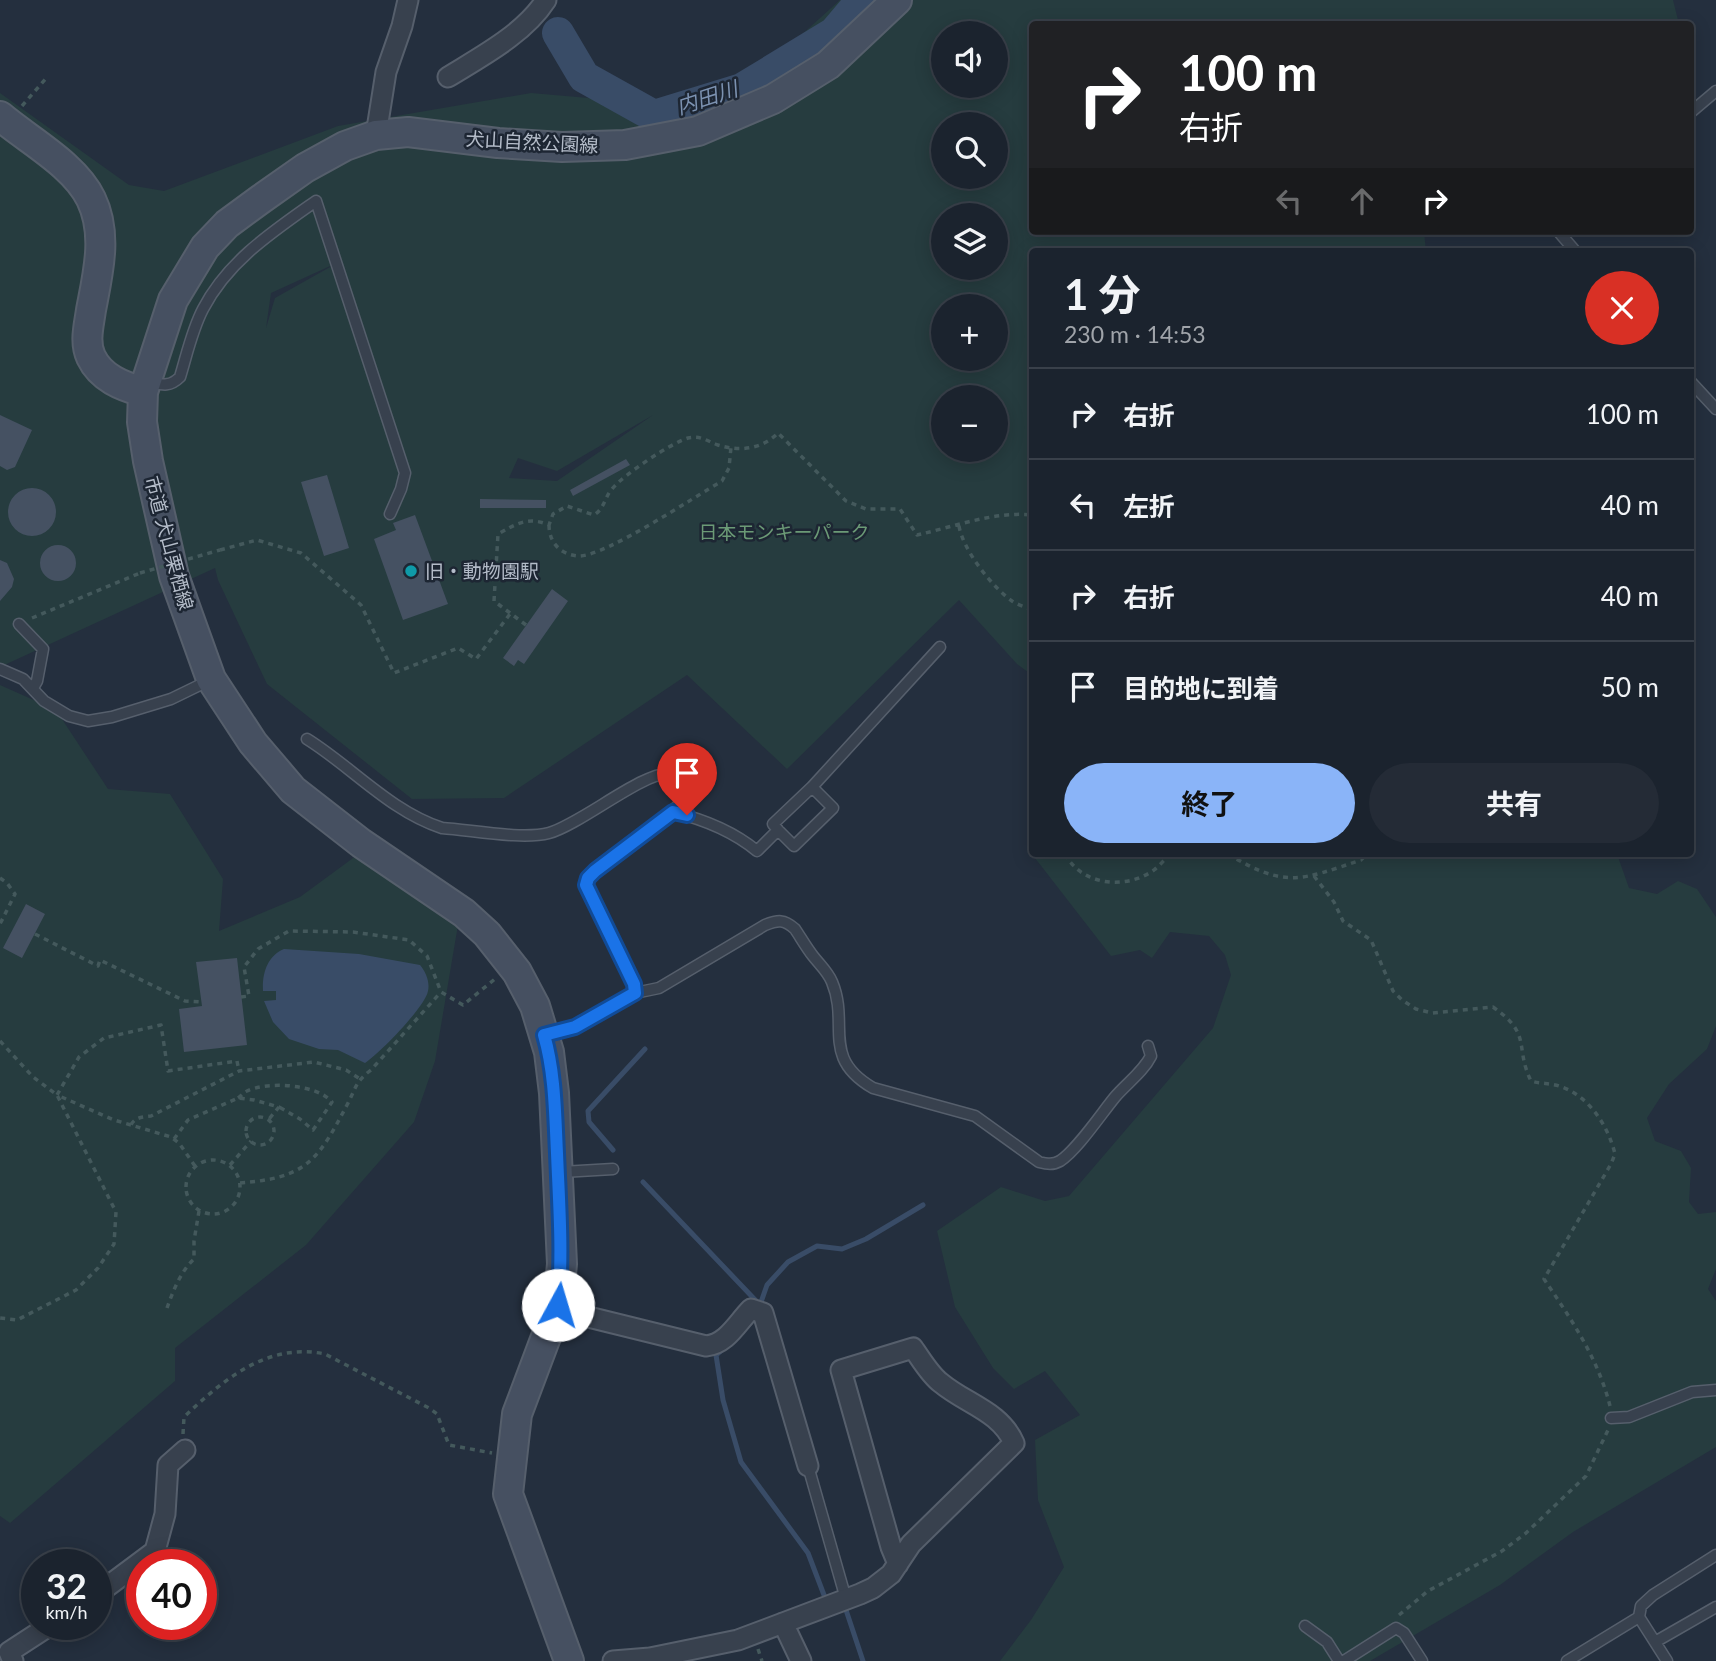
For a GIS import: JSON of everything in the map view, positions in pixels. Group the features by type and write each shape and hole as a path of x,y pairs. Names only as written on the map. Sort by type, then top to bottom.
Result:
{"street":[{"path":"376,135 386,72 408,0"},
{"path":"447,77 513,35 539,11 546,0"},
{"name":"犬山自然公園線","path":"376,135 408,132 498,143 562,147 625,145 698,131 773,99 828,65 897,0"},
{"path":"11,111 70,171 91,197 99,222 101,255 87,335 90,356 101,371 119,385 144,387"},
{"name":"市道 犬山栗栖線","path":"376,135 345,146 305,168 227,224 205,247 173,300 144,387 142,422 174,576 211,679 253,743 293,790 360,843 464,913 487,934 525,984 536,1006 547,1044 554,1093 562,1264 556,1309 517,1414 510,1457 508,1494 569,1661"},
{"path":"556,1309 706,1346 717,1345 751,1309 763,1313 808,1466"},
{"path":"613,1661 650,1658 738,1640 846,1600 873,1588 891,1574 898,1564 911,1544 1014,1443 1008,1429 982,1408 940,1383 913,1348 841,1370 898,1564"},
{"path":"112,1583 155,1551 165,1514 169,1465 185,1450"},
{"path":"783,1623 802,1661"},
{"path":"13,1661 9,1652 27,1640"}],"lane":[{"path":"1694,110 1716,91"},
{"path":"144,387 173,384 180,377 202,312 216,286 233,265 252,248 316,201 405,473 390,514"},
{"path":"1694,385 1716,409"},
{"path":"19,624 43,649 37,681 33,688"},
{"path":"812,787 833,808 794,846 773,824 812,787 940,647"},
{"path":"0,669 23,679 44,701 69,716 88,721 112,717 171,699 211,679"},
{"path":"307,738 378,793 442,828 527,836 548,833 577,821 660,773 669,774 680,793 679,805 595,871 588,878 586,885 634,984 635,993"},
{"path":"673,812 713,826 744,841 757,851 778,831"},
{"path":"547,1044 635,993 659,988 765,925 778,920 787,922 795,929 832,981 836,993 841,1050 844,1060 859,1080 873,1088 975,1116 1039,1162 1050,1164 1060,1161 1071,1150 1117,1094 1147,1064 1152,1056 1148,1046"},
{"path":"558,1172 612,1169"},
{"path":"1611,1418 1629,1417 1692,1392 1716,1390"},
{"path":"808,1466 846,1600"},
{"path":"1667,1661 1639,1617 1641,1606 1653,1595 1716,1555"},
{"path":"1655,1642 1716,1607"},
{"path":"1567,1661 1639,1617"},
{"path":"1306,1626 1326,1642 1341,1661 1396,1628 1404,1633 1422,1661"}],"path":[{"path":"11,111 48,76"},
{"path":"731,447 729,468 722,481 616,543 592,554 578,556 562,552 552,542 549,525 553,514 567,506 594,515 601,510 611,490 672,444 690,437 746,449 769,442 778,433 846,501 866,509 900,509 917,536 1029,515"},
{"path":"526,625 494,601 498,534 516,524 536,519 549,525"},
{"path":"959,526 965,545 984,572 1013,601 1029,609"},
{"path":"19,624 140,573 257,540 301,553 361,605 394,674 458,648 476,659 510,614"},
{"path":"1066,857 1078,870 1105,882 1138,878 1154,870 1168,857"},
{"path":"1233,857 1278,877 1314,876 1364,857"},
{"path":"1314,876 1334,902 1343,921 1371,940 1393,991 1402,1000 1416,1009 1432,1013 1493,1007 1507,1016 1522,1041 1526,1070 1531,1081 1561,1087 1584,1098 1606,1130 1615,1154 1544,1279 1585,1342 1606,1388 1611,1409 1607,1436 1586,1476 1526,1533 1502,1551 1428,1591 1399,1614 1395,1621 1396,1628"},
{"path":"0,878 15,894 0,924"},
{"path":"241,997 249,996 244,967 258,950 289,931 353,932 409,940 427,956 441,992 463,1005 496,979"},
{"path":"35,934 98,966 100,960 176,997 201,1002"},
{"path":"240,1183 299,1171 313,1159 332,1132 360,1079 441,992"},
{"path":"57,1095 79,1057 104,1038 161,1025 167,1071 237,1061 239,1071"},
{"path":"0,1041 33,1077 57,1095 114,1120 173,1139 179,1143 195,1166"},
{"path":"131,1125 139,1117 151,1116 239,1071 314,1062 346,1070 360,1079"},
{"path":"173,1139 188,1120 239,1098 247,1091 292,1085 321,1092 332,1102 313,1130 279,1107 239,1098"},
{"path":"0,1318 17,1320 76,1290 98,1268 114,1244 116,1212 57,1095"},
{"path":"269,1119 279,1107"},
{"path":"259,1116 269,1119 274,1126 272,1139 264,1144 251,1142 246,1133 251,1120 259,1116"},
{"path":"230,1165 251,1142"},
{"path":"210,1160 219,1160 230,1165 238,1175 240,1183 237,1200 225,1212 216,1214 199,1210 188,1198 186,1189 186,1181 195,1166 210,1160"},
{"path":"167,1308 183,1274 194,1259 199,1210"},
{"path":"185,1450 182,1424 184,1417 199,1403 251,1364 264,1358 288,1353 314,1352 325,1354 437,1413 449,1445 510,1457"}],"green space":[{"name":"日本モンキーパーク","path":"840,0 1673,0 1678,21 1029,21 1029,235 1424,235 1426,248 1029,248 1029,673 1017,664 959,600 787,769 687,675 504,798 412,799 267,684 218,580 215,568 0,667 0,93 129,185 164,191 338,126 531,93 681,106 746,85","holes":["339,262 275,298 266,328 271,293","653,415 557,481 509,478 518,458 557,471"]},
{"path":"0,685 56,710 108,789 170,794 223,879 219,931 300,897 364,850 459,919 435,1061 414,1122 306,1245 175,1348 175,1381 10,1523 0,1516"},
{"path":"1618,857 1629,888 1657,894 1678,881 1697,889 1716,917 1716,1026 1707,1049 1669,1084 1647,1118 1655,1141 1681,1151 1691,1168 1689,1202 1698,1214 1716,1212 1716,1269 1708,1289 1716,1301 1716,1447 1573,1532 1500,1585 1370,1661 1000,1661 1031,1620 1064,1567 1038,1500 1035,1440 1080,1415 1045,1371 1014,1389 993,1368 955,1307 937,1231 1001,1187 1045,1201 1069,1196 1213,1028 1231,975 1225,955 1209,936 1170,932 1152,958 1140,950 1111,956 1035,858"}],"water":[{"path":"284,949 359,954 420,965 427,977 428,991 419,1008 365,1063 338,1050 319,1049 289,1039 273,1022 264,1001 276,1000 276,991 263,991 263,978 273,956"}],"building":[{"path":"0,415 32,430 15,467 7,470 0,466"},
{"path":"626,459 630,465 573,496 570,490"},
{"path":"327,475 349,548 324,556 301,482"},
{"path":"32,488 49,495 56,512 49,529 32,536 15,529 8,512 15,495"},
{"path":"480,499 546,500 546,508 480,508"},
{"name":"旧・動物園駅","path":"415,515 448,604 403,620 374,539 396,530 393,523"},
{"path":"58,545 71,550 76,563 71,576 58,581 45,576 40,563 45,550"},
{"path":"0,560 7,563 14,579 12,587 0,601"},
{"path":"552,589 568,601 524,664 518,660 514,666 503,658"},
{"path":"26,904 45,914 22,958 3,948"},
{"path":"237,958 247,1045 184,1052 179,1009 202,1006 196,962"}],"waterway":[{"name":"内田川","path":"558,33 584,77 654,116 742,89 834,33 862,0"},
{"path":"613,1150 589,1122 588,1111 645,1049"},
{"path":"643,1182 760,1305 767,1285 788,1262 817,1246 842,1249 866,1239 923,1205"},
{"path":"722,1350 716,1355 723,1400 741,1462 808,1553 824,1595"},
{"path":"845,1607 863,1661"}],"place":[{"name":"旧・動物園駅","path":"411,571"}],"route":[{"path":"558,1305 562,1264 554,1093 544,1035 575,1027 635,993 634,984 586,889 588,878 673,812 687,815"}]}
